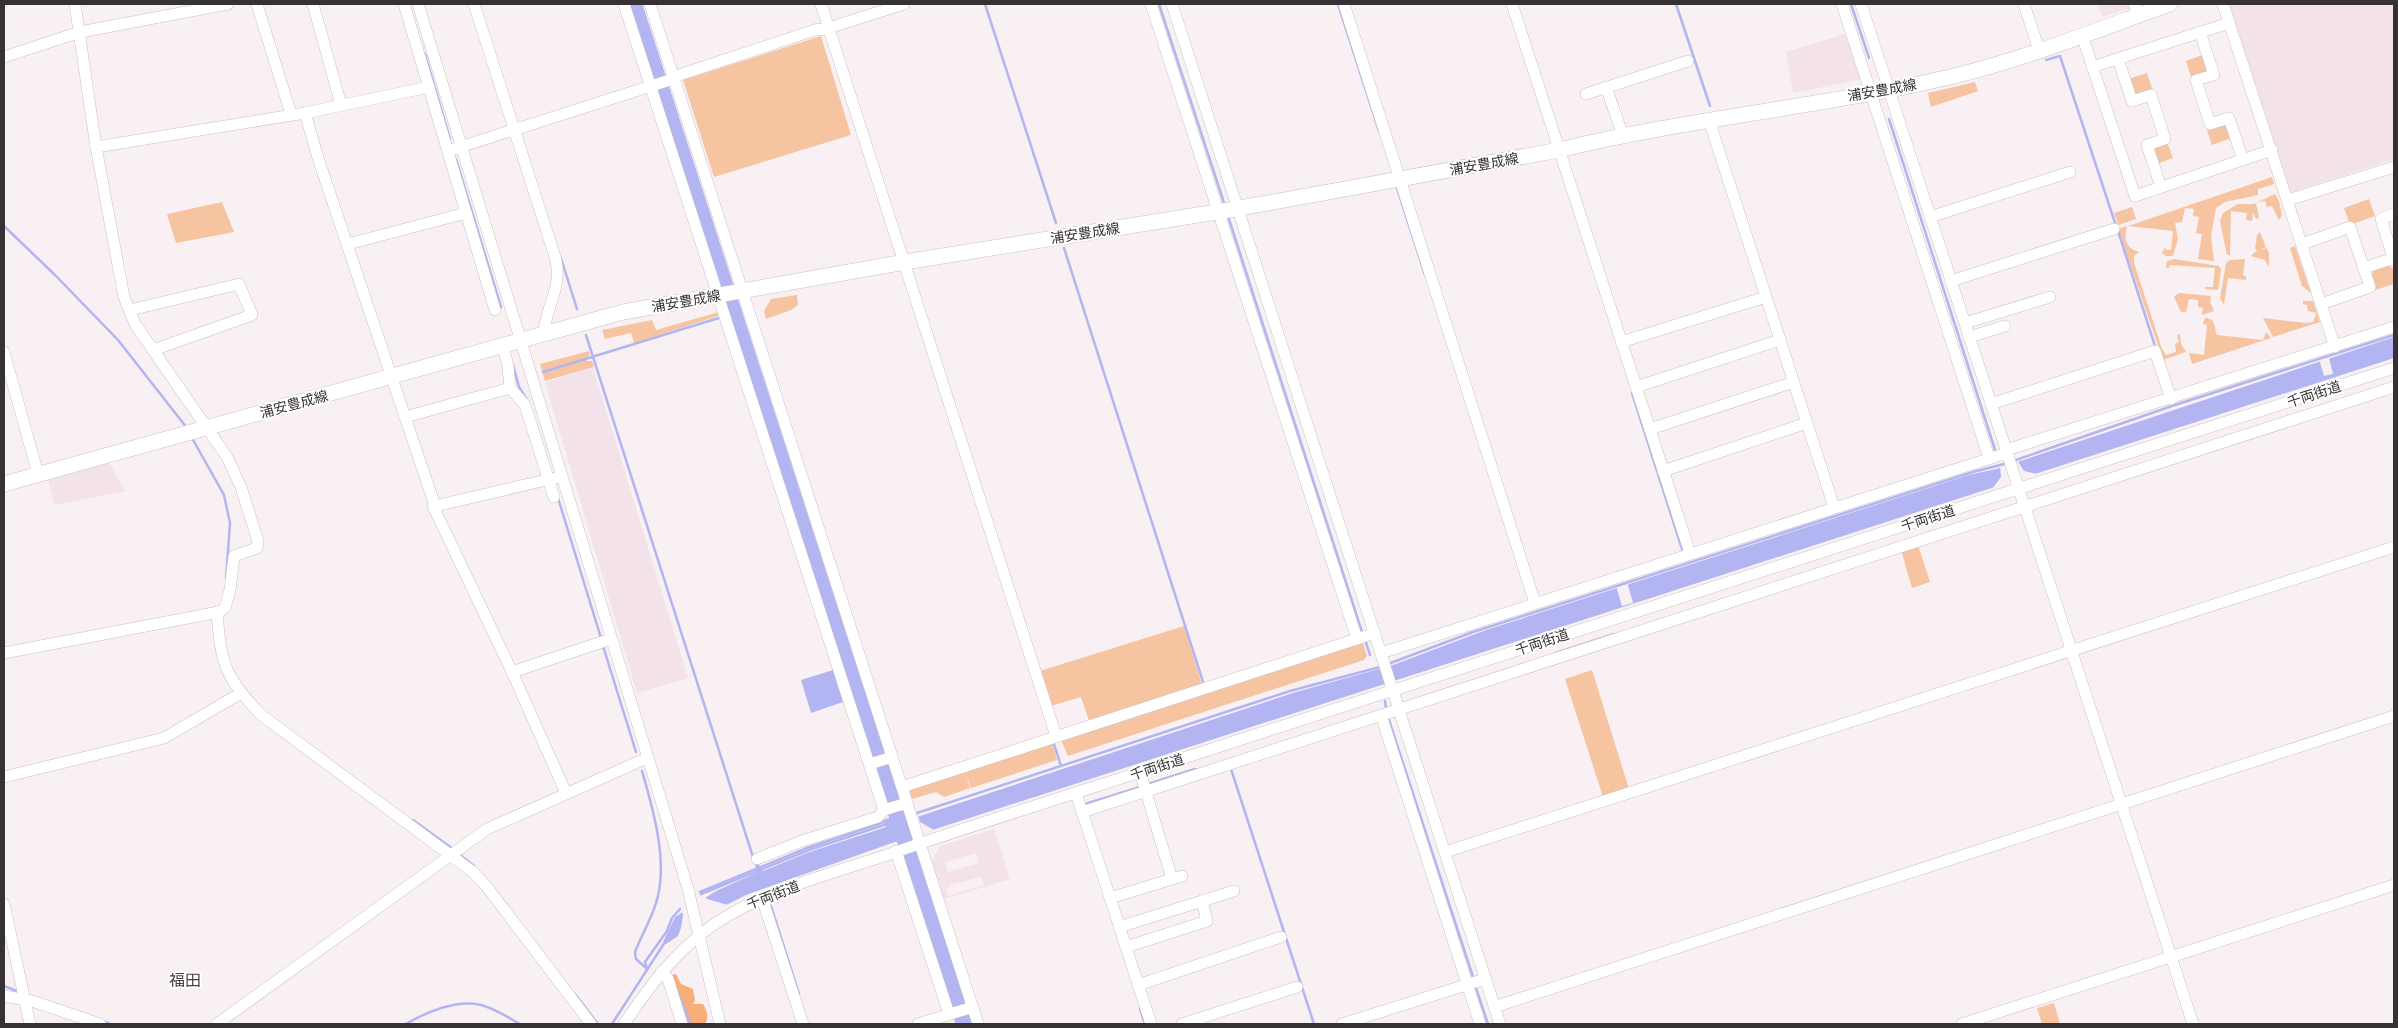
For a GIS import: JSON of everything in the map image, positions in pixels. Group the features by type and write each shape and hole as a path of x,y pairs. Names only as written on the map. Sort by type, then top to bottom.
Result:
{"main road":[{"name":"浦安豊成線","path":"4,484 623,312 905,262 1227,210 1559,150 1709,120 1889,89 1954,76 2082,35 2136,9 2170,4"}],"street":[{"path":"75,4 96,147 124,297 135,324 208,427 234,470 258,541 257,548 234,556 230,590 220,611 223,663 241,693 260,714 454,852 487,888 591,1024"},
{"path":"4,56 80,32 228,4"},
{"path":"257,4 291,114"},
{"path":"313,4 341,105"},
{"path":"404,4 495,310"},
{"path":"418,4 562,477 605,641 647,758 689,894 720,1024"},
{"path":"474,4 559,272 554,297 544,323 544,334"},
{"path":"624,4 664,81 728,293 889,758 902,787 898,808"},
{"path":"650,4 664,81 871,764 919,839 960,1011"},
{"path":"821,4 826,29 905,262 1053,737"},
{"path":"448,150 515,131 818,29 826,29 904,4"},
{"path":"1151,4 1227,210 1365,637"},
{"path":"1172,4 1227,210 1365,637 1382,658 1392,687 1389,712 1475,982 1494,1007 1500,1024"},
{"path":"1344,4 1535,603"},
{"path":"1512,4 1690,553"},
{"path":"1842,4 1856,11 1889,89 1930,217 1935,261 1951,281 2193,1024"},
{"path":"2024,4 2039,50"},
{"path":"2223,4 2335,347"},
{"path":"1856,11 1870,92 1935,261 1989,458"},
{"path":"2092,67 2229,22"},
{"path":"2200,32 2214,75 2196,80 2210,124 2229,118 2243,160"},
{"path":"2082,35 2135,196 2272,150"},
{"path":"2118,59 2132,101 2151,95 2157,112 2165,139 2147,145 2161,187"},
{"path":"1586,94 1688,60"},
{"path":"96,147 305,113 429,87"},
{"path":"1606,87 1623,136"},
{"path":"305,113 318,161 348,244 435,506 433,506 512,672 566,793"},
{"path":"1709,120 1834,507"},
{"path":"2288,200 2394,167"},
{"path":"1930,217 2070,172"},
{"path":"348,244 466,213"},
{"path":"2364,268 2394,259 2381,219 2394,214"},
{"path":"2302,244 2350,228 2364,268 2370,287 2321,304"},
{"path":"1951,281 2114,229"},
{"path":"130,310 239,284 252,315 153,350"},
{"path":"1965,323 2050,296"},
{"path":"1622,342 1766,297"},
{"path":"1969,338 2005,326"},
{"path":"1382,658 1535,603 1989,458 2007,454 2394,327"},
{"path":"1636,387 1780,340"},
{"path":"503,346 508,366 510,388 524,405 554,497"},
{"path":"1991,404 2155,351 2171,399"},
{"path":"4,352 38,474"},
{"name":"千両街道","path":"624,1024 661,972 698,929 762,898 896,852 919,839 1076,793 1392,687 1542,642 1823,552 1969,504 2018,484 2159,443 2228,433 2289,414 2394,368"},
{"path":"1650,429 1794,382"},
{"path":"405,417 510,388"},
{"path":"1082,812 1145,788 1230,764 1389,712 1547,657 1827,567 1881,553 1974,523 2164,458 2228,433 2289,414 2394,388"},
{"path":"1663,471 1807,423"},
{"path":"2159,443 2164,458"},
{"path":"435,506 562,477"},
{"path":"1969,504 1974,523"},
{"path":"1875,535 1881,553"},
{"path":"1445,852 2073,654 2394,547"},
{"path":"1823,552 1827,567"},
{"path":"1748,576 1753,591"},
{"path":"4,653 220,611"},
{"path":"902,787 1365,637"},
{"path":"512,672 605,641"},
{"path":"1542,642 1547,657"},
{"path":"4,777 164,738 241,693"},
{"path":"1389,712 1445,852 1475,982 1480,1024"},
{"path":"1494,1007 2394,716"},
{"path":"217,1024 487,829 647,758"},
{"path":"871,764 889,758"},
{"path":"1110,898 1177,877 1140,772"},
{"path":"1076,793 1151,1024"},
{"path":"757,859 802,841 878,817 898,808"},
{"path":"896,852 960,1011 978,1024"},
{"path":"1962,1024 2394,885"},
{"path":"1119,927 1234,891"},
{"path":"762,898 803,1024"},
{"path":"1126,947 1206,921 1202,901"},
{"path":"4,904 30,1024"},
{"path":"1138,985 1281,937"},
{"path":"661,972 668,979 682,1024"},
{"path":"1342,1024 1475,982"},
{"path":"1182,1024 1298,987"},
{"path":"4,996 23,995 100,1024"},
{"path":"918,1024 960,1011"}],"shaded area":[{"path":"2098,4 2129,4 2131,8 2102,17"},
{"path":"2227,4 2394,4 2394,159 2292,192 2288,188"},
{"path":"1848,33 1862,79 1793,93 1786,52"},
{"path":"821,36 851,135 714,177 683,80"},
{"path":"2205,54 2211,73 2192,80 2186,61"},
{"path":"2147,73 2153,91 2137,97 2128,79"},
{"path":"1975,82 1978,91 1931,107 1928,93"},
{"path":"2220,123 2227,125 2232,138 2212,145 2206,127"},
{"path":"2167,142 2173,158 2156,164 2153,148"},
{"path":"2272,177 2274,184 2258,189 2258,195 2225,202 2216,208 2211,236 2214,261 2198,259 2202,234 2196,233 2199,217 2193,216 2194,209 2185,208 2182,222 2175,223 2178,239 2173,256 2166,256 2162,253 2165,247 2166,250 2171,250 2173,231 2128,226"},
{"path":"2275,194 2279,201 2282,216 2279,220 2272,206 2267,207 2265,201 2256,203"},
{"path":"2369,199 2375,216 2350,225 2344,208"},
{"path":"222,202 234,232 176,243 167,214"},
{"path":"2256,203 2259,218 2256,219 2253,212 2252,221 2246,220 2247,213 2231,211 2230,255 2227,255 2220,221 2223,213 2238,204"},
{"path":"2132,207 2136,219 2118,225 2114,213"},
{"path":"2127,226 2128,245 2139,252 2134,256 2134,263 2162,349 2166,355 2176,352 2175,344 2179,342 2177,335 2180,334 2181,344 2186,352 2163,360 2118,229"},
{"path":"2260,232 2266,247 2260,250 2267,248 2269,267 2265,260 2251,256 2257,250 2255,249 2257,235"},
{"path":"2295,246 2311,293 2302,286 2290,248"},
{"path":"2174,259 2219,266 2221,270 2218,290 2205,289 2205,287 2213,287 2215,268 2170,265 2169,268 2166,268 2167,261"},
{"path":"2245,259 2243,276 2246,276 2246,280 2228,278 2224,305 2220,298 2226,263 2230,260"},
{"path":"2386,265 2393,268 2394,284 2375,290 2371,276 2374,270"},
{"path":"2179,293 2211,296 2210,302 2214,311 2202,315 2203,308 2198,307 2198,300 2189,299 2186,312 2181,312 2174,297"},
{"path":"797,295 798,305 791,310 766,319 764,311 771,299"},
{"path":"2303,301 2313,301 2320,322 2273,337 2263,318 2306,323 2313,322 2316,313 2308,311 2307,305 2303,304"},
{"path":"719,312 721,315 634,343 631,333 605,339 602,330 652,320 656,330"},
{"path":"2205,318 2213,321 2217,335 2263,340 2266,332 2271,338 2192,364 2189,353 2204,355 2207,325 2203,324"},
{"path":"589,351 590,355 586,358 587,361 592,361 594,367 545,381 540,364"},
{"path":"593,368 688,678 637,693 545,382"},
{"path":"109,463 125,491 54,505 48,480"},
{"path":"1918,545 1930,582 1912,588 1901,550"},
{"path":"1184,626 1202,685 1089,721 1081,697 1051,706 1040,671"},
{"path":"1363,643 1367,656 1364,660 1068,756 1061,740"},
{"path":"1592,670 1629,789 1603,797 1565,679"},
{"path":"1052,742 1057,760 971,788 965,772 970,788 944,797 936,792 912,799 909,788"},
{"path":"994,829 1010,879 944,899 932,861 940,846","holes":["976,853 979,863 948,872 945,862","981,877 984,885 948,896 946,889 949,888 949,885"]},
{"path":"676,974 681,984 693,989 695,1000 693,1004 703,1004 707,1017 705,1024 687,1024 670,979 671,975"},
{"path":"2054,1003 2060,1024 2042,1024 2037,1008"}],"water":[{"path":"2394,337 2394,358 889,844 746,895 681,928 678,936 666,944 663,942 675,917 716,891 756,873 755,863 757,862 763,871 809,852 886,827 883,820 902,814 920,816 1296,692 1393,665 1486,630 1969,475 1996,469"},
{"path":"833,670 843,702 811,713 801,680"}],"pier":[{"path":"2394,335 2329,358 2333,374 2324,376 2319,359"},
{"path":"2017,460 2024,471 2037,474 1992,489 2001,477 2000,466"},
{"path":"1627,582 1633,603 1622,606 1616,586"},
{"path":"902,813 918,814 920,822 934,830 908,839 909,836"},
{"path":"883,820 885,827 809,852 771,867 809,850 883,826 881,821"},
{"path":"699,889 707,899 728,905 683,930 680,935 683,915 679,896"}],"waterway":[{"path":"634,4 905,841"},
{"path":"985,4 1056,223"},
{"path":"1159,4 1225,206"},
{"path":"1338,4 1379,131"},
{"path":"1676,4 1710,106"},
{"path":"1851,4 1869,58"},
{"path":"425,54 450,139"},
{"path":"2046,60 2060,56 2116,226"},
{"path":"1889,119 1996,453"},
{"path":"456,159 501,307"},
{"path":"1397,188 1425,275"},
{"path":"1228,216 1362,632"},
{"path":"4,226 118,340 187,428"},
{"path":"2118,231 2155,346"},
{"path":"1064,248 1204,685"},
{"path":"561,258 577,309"},
{"path":"728,315 734,314"},
{"path":"543,372 722,317"},
{"path":"586,335 753,857"},
{"path":"2013,461 2175,405 2394,335"},
{"path":"513,365 519,387 529,403"},
{"path":"1632,393 1683,552"},
{"path":"192,438 224,495 230,523 226,578"},
{"path":"1388,664 1473,632 1973,472 2008,463"},
{"path":"558,498 601,638"},
{"path":"1556,653 1614,634"},
{"path":"1365,640 1370,655"},
{"path":"603,646 636,752"},
{"path":"914,814 1290,691 1380,667"},
{"path":"1385,701 1386,709"},
{"path":"1388,717 1474,980"},
{"path":"1053,741 1061,766"},
{"path":"1230,766 1314,1024"},
{"path":"1148,784 1195,769"},
{"path":"642,771 655,819 661,871 656,903 635,952 636,959 646,968"},
{"path":"1085,804 1140,787"},
{"path":"413,820 453,849"},
{"path":"700,892 807,848 887,821"},
{"path":"701,894 809,850 887,824"},
{"path":"459,854 474,866"},
{"path":"909,855 964,1024"},
{"path":"770,903 799,994"},
{"path":"647,969 645,962 667,931 672,918 680,909"},
{"path":"612,1024 665,942"},
{"path":"1475,985 1488,1024"},
{"path":"4,986 19,992"},
{"path":"678,993 691,1024"},
{"path":"575,994 598,1024"},
{"path":"406,1024 442,1008 462,1004 481,1005 491,1008 520,1024"},
{"path":"1140,1009 1145,1024"},
{"path":"104,1022 110,1024"}],"district":[{"name":"福田","path":"185,980"}]}
